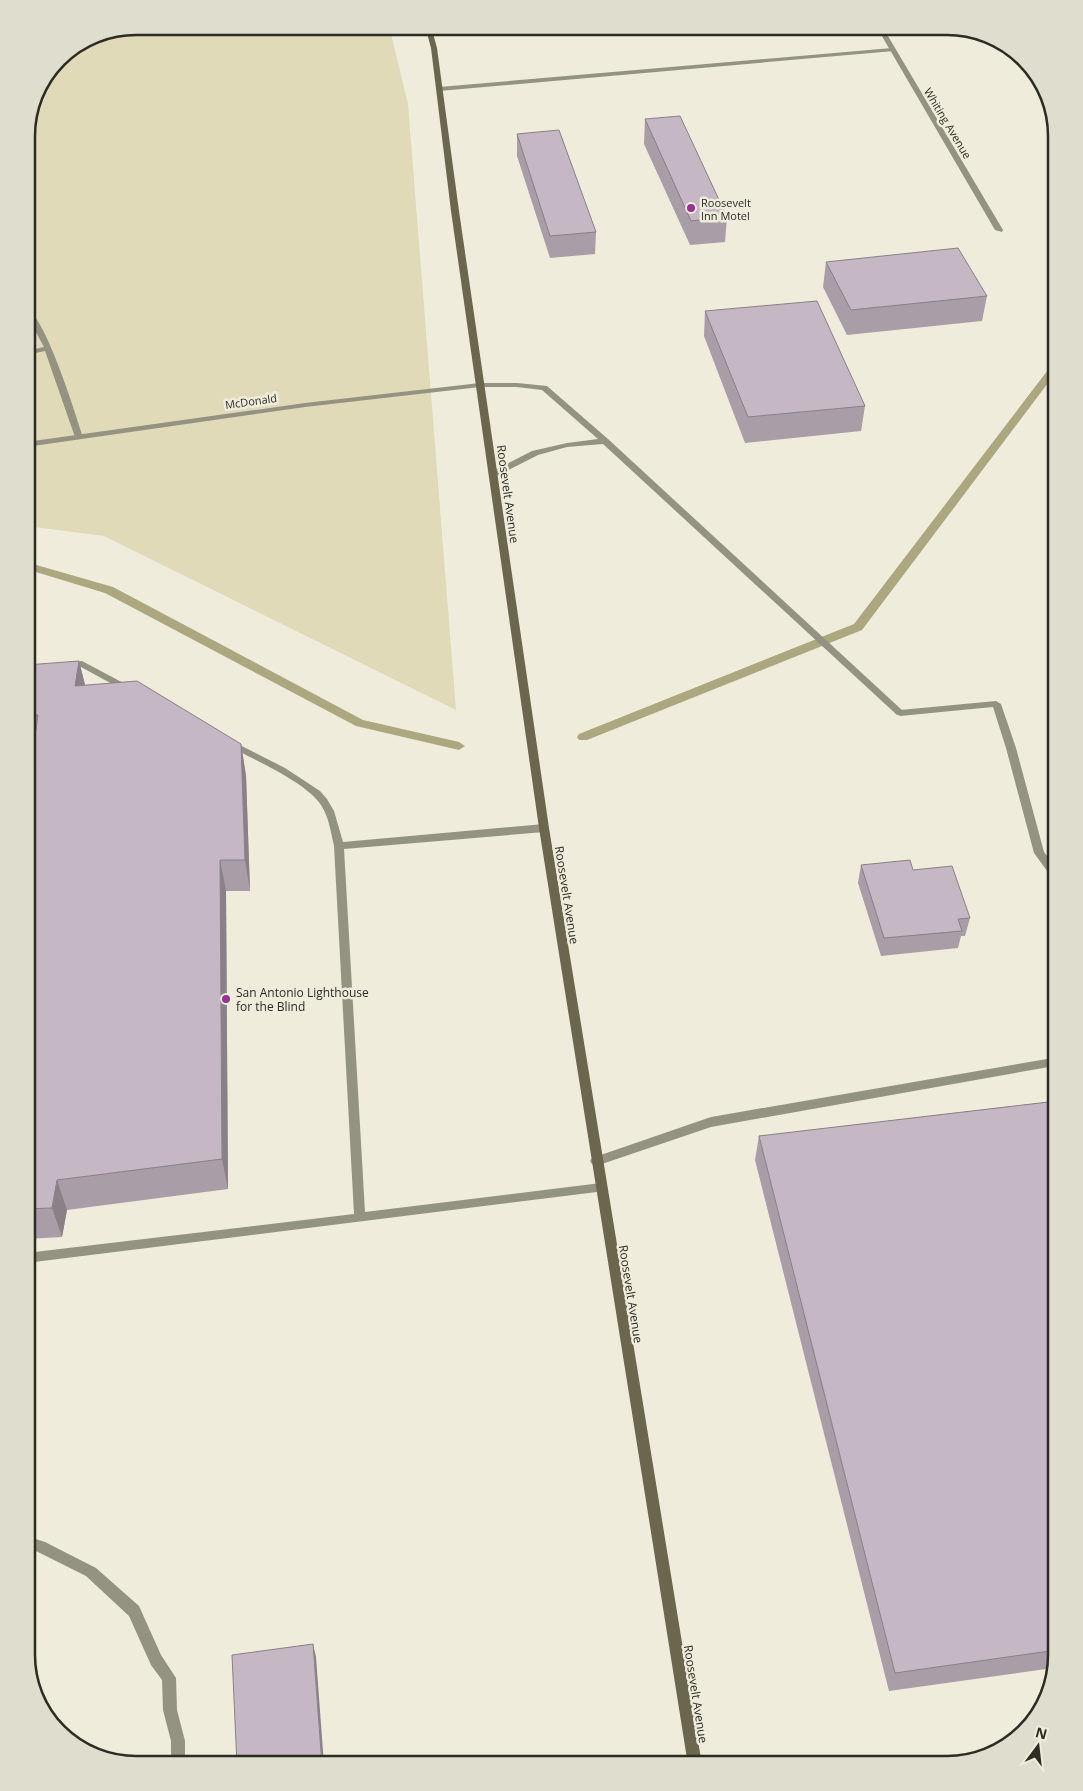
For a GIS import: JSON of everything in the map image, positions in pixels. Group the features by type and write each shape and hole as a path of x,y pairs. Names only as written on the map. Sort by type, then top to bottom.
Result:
{"main road":[{"name":"Roosevelt Avenue","path":"430,35 440,89 492,475 544,828 694,1756"}],"street":[{"name":"Whiting Avenue","path":"884,35 999,230"},
{"path":"440,89 892,50"},
{"path":"35,323 48,348 79,438"},
{"path":"35,351 48,348"},
{"name":"McDonald","path":"35,444 304,405 480,385 517,385 544,388 900,713 996,704 1011,748 1039,854 1048,865"},
{"path":"492,475 535,453 567,445 604,441"},
{"path":"54,666 82,664 133,692"},
{"path":"227,741 311,788 324,801 331,815 338,846 360,1218"},
{"path":"338,846 544,828"},
{"path":"596,1160 711,1122 1048,1064"},
{"path":"35,1257 601,1188"},
{"path":"35,1545 91,1572 134,1610 156,1660 169,1678 170,1710 178,1741 178,1756"}],"shaded area":[{"path":"130,35 391,35 408,104 456,710 104,536 35,527 35,130 38,110 45,91 56,75 80,52 91,45 117,37"}],"building":[{"path":"680,116 727,217 691,221 645,119"},
{"path":"559,130 596,232 550,236 517,134"},
{"path":"958,248 987,296 851,310 826,262"},
{"path":"817,301 865,406 748,417 705,311"},
{"path":"79,661 75,686 137,681 241,744 245,860 220,860 222,1159 57,1180 52,1208 35,1209 35,736 38,715 35,715 35,664"},
{"path":"910,860 913,870 952,866 970,918 958,919 962,931 884,938 861,865"},
{"path":"1048,1102 1048,1651 895,1673 759,1136"},
{"path":"313,1644 321,1756 237,1756 232,1655"}],"waterway":[{"path":"583,737 858,627 1048,376"},
{"path":"35,568 109,590 360,723 459,746"}],"place":[{"name":"Roosevelt Inn Motel","path":"691,208"},
{"name":"San Antonio Lighthouse for the Blind","path":"226,999"}]}
